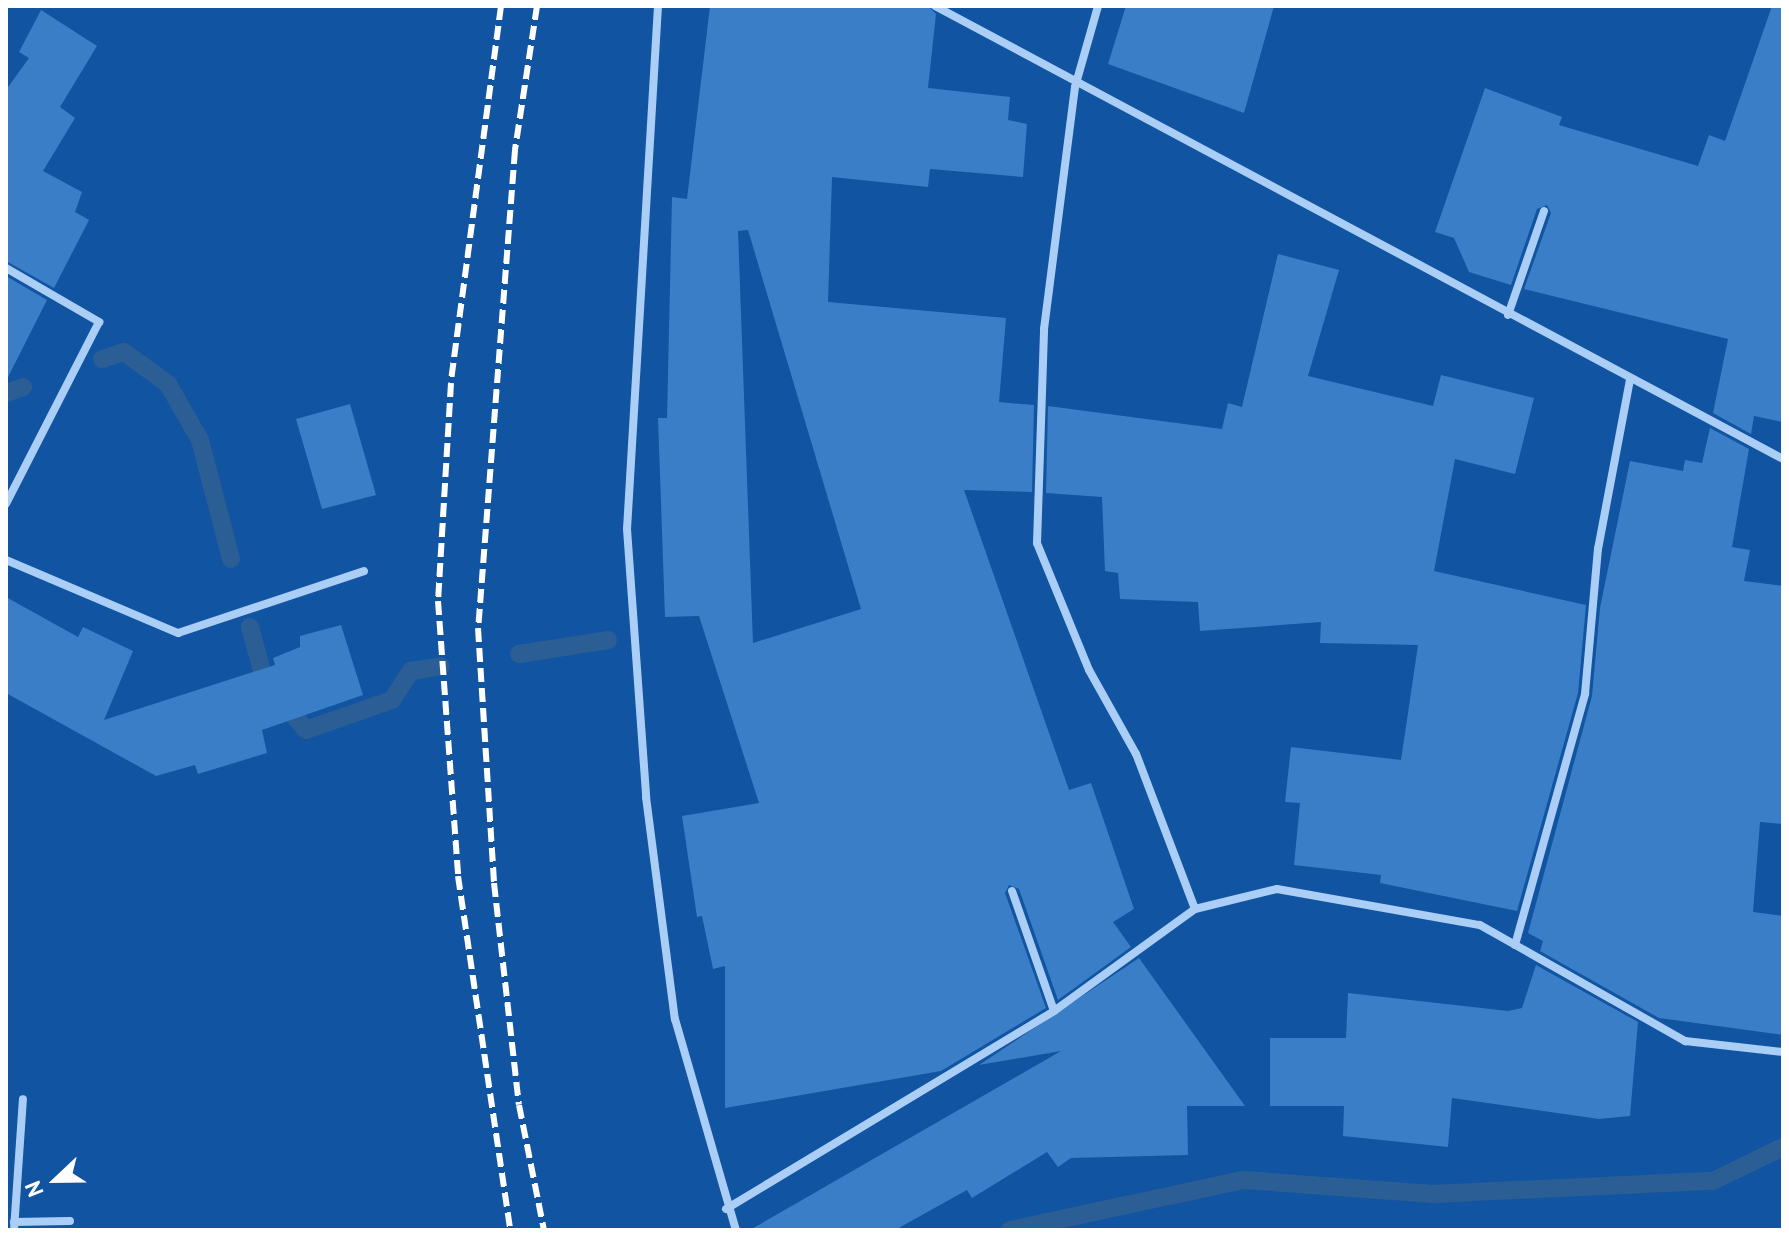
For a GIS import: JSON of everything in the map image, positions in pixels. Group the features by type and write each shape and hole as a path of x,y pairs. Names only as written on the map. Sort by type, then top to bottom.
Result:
{"street":[{"path":"658,6 627,529 646,797 675,1019 726,1209 736,1230"},
{"path":"935,6 1075,87 1783,459"},
{"path":"1098,6 1075,87 1044,329 1037,543 1089,670 1136,754 1195,909"},
{"path":"1508,315 1544,211"},
{"path":"6,268 99,322 6,504"},
{"path":"1515,945 1585,694 1598,549 1630,379"},
{"path":"6,560 178,633 364,571"},
{"path":"726,1209 1054,1011 1195,909 1277,889 1480,925 1685,1041 1783,1052"},
{"path":"1012,891 1054,1011"},
{"path":"23,1099 14,1226 70,1221"}],"building":[{"path":"710,6 928,6 936,14 928,88 1010,97 1008,120 1027,124 1023,177 930,169 928,187 832,177 828,302 1006,318 999,402 1034,405 1032,492 964,490 1069,790 1091,783 1134,909 1113,922 1131,947 1058,1000 1019,889 1009,885 1005,893 1046,1008 941,1071 725,1108 725,966 713,969 702,916 697,917 682,816 759,803 699,616 665,617 658,418 667,418 672,197 687,199","holes":["748,230 861,609 753,643 738,231"]},
{"path":"1126,6 1274,6 1244,113 1108,64"},
{"path":"1772,6 1783,6 1783,422 1754,416 1751,434 1713,413 1728,339 1524,289 1551,213 1547,205 1537,209 1511,285 1469,272 1454,238 1435,232 1485,88 1562,117 1559,125 1698,166 1709,135 1725,141"},
{"path":"41,10 97,46 60,107 75,118 43,171 82,192 75,212 89,220 54,288 6,261 6,90 29,58 19,52"},
{"path":"1278,254 1339,270 1308,376 1433,406 1441,375 1534,398 1515,474 1455,459 1434,571 1586,605 1578,693 1517,911 1380,883 1381,875 1294,865 1300,803 1285,802 1291,747 1401,760 1418,645 1320,643 1321,622 1200,631 1198,602 1120,599 1118,573 1105,571 1102,497 1046,493 1048,406 1222,429 1228,403 1242,407"},
{"path":"6,276 47,300 6,381"},
{"path":"350,404 376,495 322,509 296,419"},
{"path":"1710,428 1749,449 1732,547 1750,550 1744,581 1783,586 1783,824 1760,822 1753,912 1783,916 1783,1035 1659,1018 1540,951 1543,941 1528,933 1592,696 1600,608 1630,461 1683,471 1685,460 1702,463"},
{"path":"6,597 78,637 83,627 133,651 104,720 275,665 273,658 300,647 300,636 341,625 363,695 262,730 267,753 198,774 195,765 156,776 6,693"},
{"path":"1139,958 1245,1106 1187,1106 1188,1155 1071,1158 1058,1167 1047,1152 972,1198 967,1190 895,1230 750,1230 1061,1051 979,1065"},
{"path":"1536,965 1638,1022 1630,1116 1599,1119 1452,1098 1448,1147 1343,1136 1344,1106 1270,1106 1270,1038 1346,1038 1348,993 1508,1011 1522,1008"}],"waterway":[{"path":"102,359 124,352 168,384 200,440 231,559"},
{"path":"6,393 23,387"},
{"path":"250,627 265,682 306,730 392,700 411,671 441,666"},
{"path":"519,654 608,640"},
{"path":"1010,1230 1244,1180 1433,1194 1713,1181 1783,1147"}],"railway":[{"path":"501,6 451,383 438,601 458,876 510,1230"},
{"path":"537,6 515,150 478,628 494,883 519,1105 544,1230"}]}
